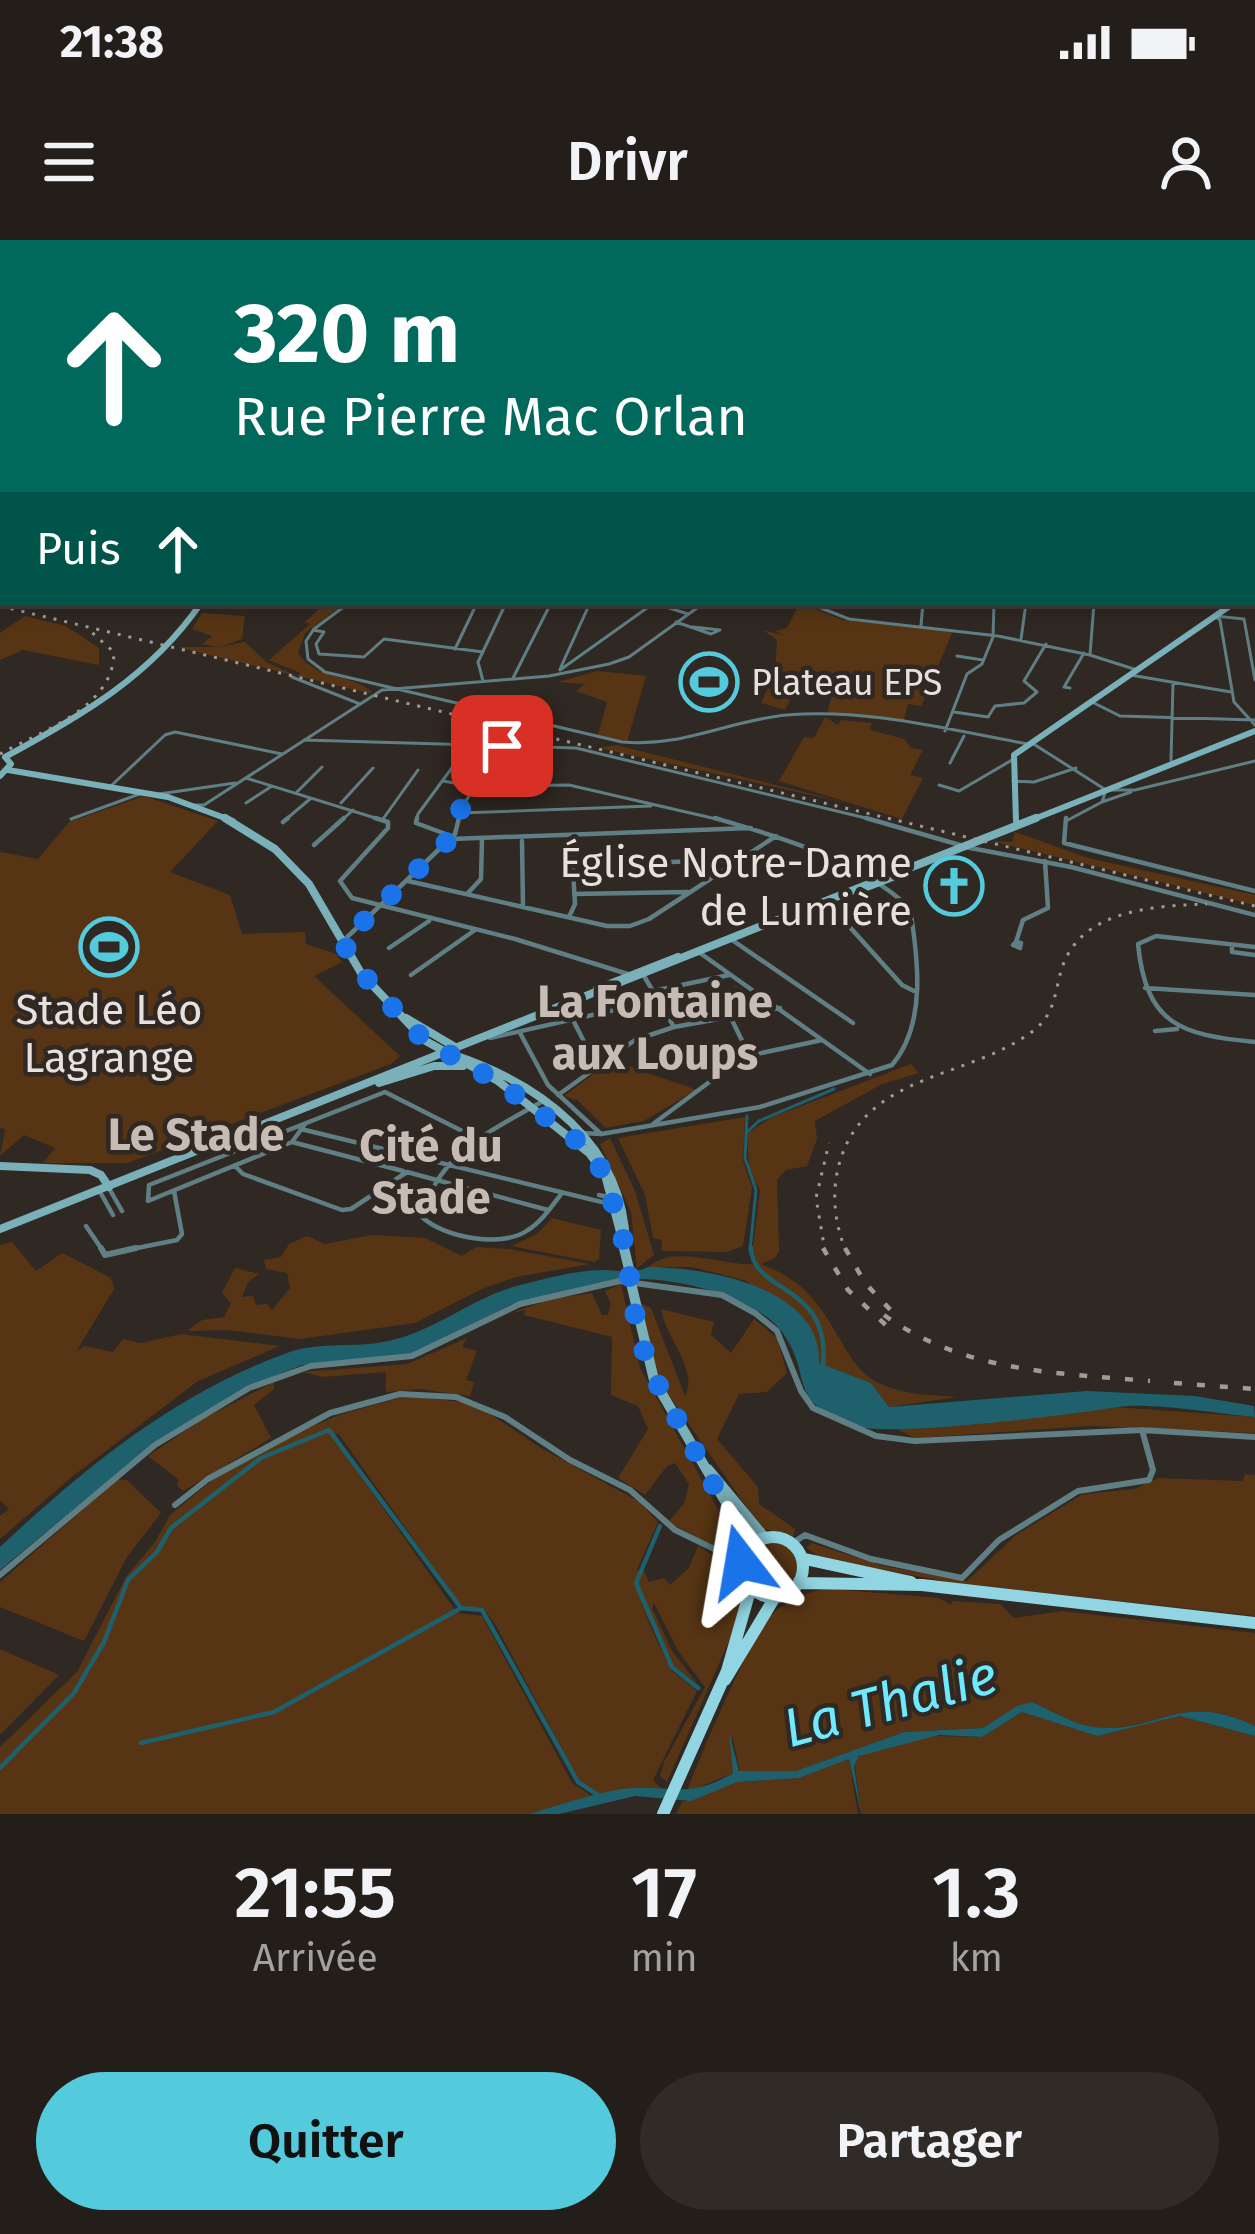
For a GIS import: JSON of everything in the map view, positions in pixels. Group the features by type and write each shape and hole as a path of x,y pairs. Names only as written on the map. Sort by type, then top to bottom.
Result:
{"main road":[{"path":"4,773 11,764 3,756 145,673 170,649 199,606"},
{"path":"1016,822 1012,760 1230,606"},
{"path":"591,994 1102,795 1254,725"},
{"path":"4,773 159,794 204,807 247,829 287,859 372,986 424,1040 478,1064 538,1104 583,1139 612,1172 641,1344 655,1383 706,1468 744,1556 751,1587 748,1609 718,1689 665,1809"},
{"path":"962,846 1016,822 1102,795"},
{"path":"0,1229 764,925"},
{"path":"400,1014 449,1051"},
{"path":"478,1064 484,1038"},
{"path":"416,1063 424,1040"},
{"path":"333,1097 434,1066 478,1064"},
{"path":"583,1139 616,1202"},
{"path":"0,1166 90,1170 101,1175 104,1188"},
{"path":"706,1468 766,1539 791,1544 804,1559 922,1586"},
{"path":"744,1556 766,1539"},
{"path":"801,1583 804,1559"},
{"path":"751,1587 775,1596 788,1594 801,1583 833,1580 922,1586 1255,1623"},
{"path":"718,1689 775,1596"}],"street":[{"path":"345,606 313,630 304,648 314,665 387,689 640,745 694,740 797,714 1031,743 1076,768 1102,795"},
{"path":"455,649 476,606"},
{"path":"483,681 478,664 505,606"},
{"path":"513,679 549,606"},
{"path":"560,672 589,606"},
{"path":"560,672 649,606"},
{"path":"663,606 688,614"},
{"path":"405,691 624,660 698,606"},
{"path":"816,606 849,619 1046,644 1134,673 1231,692"},
{"path":"921,625 923,606"},
{"path":"945,731 967,674 983,661 993,635 994,606"},
{"path":"1021,640 1026,606"},
{"path":"1070,688 1064,687 1087,654 1094,606"},
{"path":"331,616 316,644 323,656 362,658 384,639 483,652"},
{"path":"1216,616 1244,619 1255,680"},
{"path":"1216,616 1235,705 1254,725"},
{"path":"676,622 693,627"},
{"path":"313,630 324,632"},
{"path":"954,712 985,717 995,706 1020,707 1037,694 1024,681 1046,644"},
{"path":"957,656 983,661"},
{"path":"292,677 360,704"},
{"path":"1172,762 1173,682"},
{"path":"413,687 418,696"},
{"path":"159,794 216,792 243,780 387,689"},
{"path":"1092,702 1120,716 1254,725"},
{"path":"112,785 166,735 176,732 282,754"},
{"path":"950,763 965,734"},
{"path":"304,740 576,748 1255,915"},
{"path":"469,745 413,821 452,838 482,839 752,828"},
{"path":"342,942 452,838 459,813 502,746"},
{"path":"938,785 959,791 1012,760"},
{"path":"1255,761 1102,795 1070,815 1062,827 1061,841 1255,892"},
{"path":"296,793 322,767"},
{"path":"339,806 373,768"},
{"path":"1013,781 1038,782 1076,768"},
{"path":"383,818 418,770"},
{"path":"243,780 383,818 388,828 340,881 352,898 631,975"},
{"path":"442,781 477,787 569,784 752,828 880,879 910,908 911,1041 898,1060 870,1074 760,1108 583,1139"},
{"path":"1128,781 1137,789"},
{"path":"246,803 272,786"},
{"path":"1102,795 1137,789"},
{"path":"71,819 146,792"},
{"path":"204,807 216,792"},
{"path":"283,822 312,798"},
{"path":"459,813 655,804"},
{"path":"314,845 353,810"},
{"path":"408,881 630,926 776,836"},
{"path":"569,917 574,894 571,837"},
{"path":"522,838 524,907"},
{"path":"468,893 480,882 482,839"},
{"path":"572,865 739,860"},
{"path":"1016,942 1023,920 1048,908 1045,861"},
{"path":"574,894 692,892"},
{"path":"838,914 902,985 914,991"},
{"path":"389,948 431,920"},
{"path":"411,975 475,930"},
{"path":"1255,951 1232,952 1232,945 1156,936 1138,944 1144,988 1177,1029 1194,1037 1255,1042"},
{"path":"732,940 853,1023"},
{"path":"700,953 870,1074"},
{"path":"619,980 644,976 656,965"},
{"path":"653,991 731,974"},
{"path":"644,976 674,1027"},
{"path":"1144,988 1255,994"},
{"path":"484,1038 658,1000"},
{"path":"558,1095 631,1042 674,1027 780,1008"},
{"path":"731,1018 749,1055"},
{"path":"573,1021 598,1069"},
{"path":"1155,1031 1177,1029"},
{"path":"520,1033 548,1085 601,1134"},
{"path":"649,1127 749,1055 824,1039"},
{"path":"303,1126 292,1142 148,1201 149,1185 385,1092 480,1140"},
{"path":"538,1104 480,1140 436,1178 423,1213 426,1226 506,1239 531,1228 562,1193"},
{"path":"303,1126 562,1193 616,1202"},
{"path":"292,1142 548,1210"},
{"path":"235,1166 243,1174 347,1211 407,1172"},
{"path":"599,1195 608,1185"},
{"path":"104,1188 122,1211"},
{"path":"104,1188 113,1215"},
{"path":"86,1226 105,1255 180,1237 174,1190"},
{"path":"589,1197 599,1195 616,1202"},
{"path":"0,1575 155,1445 248,1388 311,1366 412,1356 520,1304 620,1281 722,1295 754,1313 777,1331 807,1400 820,1414 850,1429 915,1441 1142,1430 1255,1437"},
{"path":"175,1505 208,1479 284,1435 373,1399 423,1394 457,1397 482,1406 630,1490 676,1530 744,1556"},
{"path":"791,1544 805,1535 871,1559 962,1578 999,1540 1078,1491 1149,1480 1153,1470 1142,1430"}],"shaded area":[{"path":"310,606 341,606 305,633 298,653 314,668 364,686 369,693 297,676 300,673 269,660 310,624 305,622 320,608"},
{"path":"798,606 808,606 843,620 953,631 921,706 908,704 903,722 827,714 835,683 801,677 785,710 761,703 775,672 777,640 763,630 785,636 775,631 787,628"},
{"path":"202,613 245,616 242,639 220,647 245,642 266,662 296,675 177,647 219,647 202,644 212,636 192,629"},
{"path":"25,616 66,626 99,648 99,665 23,650 0,660 0,633"},
{"path":"597,671 646,676 627,742 598,735 607,702 576,691 585,684 558,682"},
{"path":"825,717 838,725 841,720 872,723 870,730 923,750 910,775 923,778 902,819 779,781 804,737 814,738"},
{"path":"616,745 856,805 599,748"},
{"path":"144,796 218,821 170,872 230,895 242,934 305,932 306,944 336,954 342,962 314,976 400,1056 391,1064 128,1163 43,1163 55,1148 24,1135 0,1156 5,1129 0,1128 0,852 38,859 69,822"},
{"path":"1015,832 1088,858 1255,895 1255,905 991,841 1012,842"},
{"path":"734,985 767,1006 677,1023 670,1007 711,998 709,990 718,988 722,997 737,994"},
{"path":"615,1058 696,1090 644,1121 606,1128 577,1100 564,1096"},
{"path":"911,1064 919,1073 882,1084 815,1121 817,1139 807,1166 786,1170 777,1180 779,1251 760,1264 806,1291 867,1375 901,1391 957,1397 889,1407 871,1383 819,1363 747,1281 692,1267 648,1267 685,1256 757,1264 753,1247 760,1190 749,1171 747,1134 770,1118"},
{"path":"745,1117 743,1160 752,1188 743,1246 727,1252 661,1251 662,1240 653,1238 645,1195 618,1138"},
{"path":"610,1138 635,1191 654,1255 637,1268 631,1212 600,1144"},
{"path":"552,1218 601,1230 599,1259 594,1262 511,1246 537,1234"},
{"path":"372,1235 425,1238 462,1256 476,1247 509,1249 590,1264 516,1277 415,1323 300,1339 227,1330 187,1331 202,1320 224,1317 231,1303 222,1293 235,1268 259,1274 248,1282 242,1297 253,1296 256,1305 267,1304 272,1310 290,1288 287,1273 266,1269 264,1260 281,1257 289,1244 307,1236 325,1244"},
{"path":"12,1242 36,1271 62,1253 111,1278 114,1289 76,1352 84,1346 113,1352 123,1339 141,1343 181,1334 280,1346 198,1381 73,1476 0,1539 0,1516 9,1509 0,1500 0,1245"},
{"path":"621,1284 640,1368 734,1538 736,1547 730,1554 668,1522 684,1504 689,1484 675,1463 667,1466 645,1495 618,1478 648,1429 638,1406 611,1395 612,1337 524,1315 525,1310 508,1314 551,1299 592,1293 602,1315 608,1315 611,1303 605,1291"},
{"path":"640,1303 651,1308 685,1396 685,1365 661,1309 714,1322 711,1335 731,1353 754,1319 777,1338 787,1373 767,1392 739,1394 717,1439 758,1487 759,1504 795,1529 793,1536 761,1528 668,1394 657,1373"},
{"path":"467,1338 462,1347 477,1351 466,1380 474,1382 470,1396 419,1389 386,1392 386,1372 323,1377 302,1372 407,1364"},
{"path":"274,1382 274,1389 254,1405 271,1438 195,1484 183,1491 177,1486 179,1480 148,1456 201,1420"},
{"path":"406,1396 462,1402 487,1412 638,1501 658,1522 637,1570 644,1571 649,1582 664,1578 670,1585 689,1568 698,1546 732,1573 741,1592 741,1614 667,1782 660,1776 664,1762 705,1687 678,1651 654,1603 652,1608 672,1651 697,1683 674,1666 641,1606 671,1670 697,1691 653,1780 664,1791 626,1789 601,1794 579,1780 495,1624 483,1608 461,1606 338,1433 333,1437 457,1613 482,1616 572,1783 592,1796 529,1814 0,1814 0,1747 77,1672 126,1577 170,1515 210,1482 285,1437"},
{"path":"1115,1407 1255,1417 1255,1433 1089,1426 915,1438 897,1429"},
{"path":"1245,1474 1255,1475 1255,1616 954,1583 820,1558 806,1547 812,1543 883,1566 967,1581 1016,1535 1083,1494 1135,1489 1158,1478 1243,1481"},
{"path":"118,1479 127,1480 161,1513 127,1557 84,1641 0,1607 0,1582"},
{"path":"773,1543 790,1551 798,1568 790,1585 773,1593 756,1585 748,1568 756,1551"},
{"path":"830,1589 939,1598 951,1605 952,1601 1000,1604 1014,1618 1062,1611 1255,1633 1255,1726 1229,1716 1187,1712 1117,1728 1095,1727 1032,1702 983,1728 904,1732 796,1771 740,1771 732,1736 733,1773 686,1793 728,1695 768,1620 796,1598"},
{"path":"0,1649 59,1675 0,1735"},
{"path":"1022,1712 1097,1736 1180,1716 1255,1736 1255,1814 861,1814 854,1759 872,1749 935,1736 982,1737"},
{"path":"849,1759 858,1814 676,1814 682,1802 737,1782 799,1778"}],"water":[{"path":"648,1267 727,1277 781,1299 802,1316 815,1337 819,1363 871,1383 889,1407 1087,1391 1195,1396 1254,1406 1255,1417 1132,1406 941,1427 855,1426 818,1407 809,1397 782,1332 751,1307 684,1284 621,1280 510,1305 410,1355 302,1365 242,1389 152,1445 0,1570 0,1547 99,1461 170,1411 247,1369 300,1349 396,1339 498,1292 535,1281"},
{"path":"1032,1702 1095,1727 1117,1728 1187,1712 1207,1712 1255,1726 1255,1736 1180,1716 1097,1736 1022,1712 982,1737 939,1735 859,1756 854,1766 861,1814 849,1759 799,1778 737,1782 691,1801 635,1796 559,1814 529,1814 622,1789 690,1789 717,1781 733,1773 729,1732 739,1771 796,1771 904,1732 983,1728"}],"waterway":[{"path":"746,1133 759,1121 834,1089"},
{"path":"746,1133 747,1116"},
{"path":"746,1133 745,1158 756,1190 750,1251"},
{"path":"751,1248 764,1275 816,1319 823,1339 823,1366"},
{"path":"0,1768 74,1693 104,1642 128,1580 157,1552 171,1528 261,1458 329,1430 461,1608"},
{"path":"660,1526 636,1583 672,1667 698,1688"},
{"path":"141,1743 274,1712 461,1608"},
{"path":"461,1608 482,1610 578,1782 598,1795"}],"railway":[{"path":"0,606 1255,906"},
{"path":"0,754 72,715 102,688 114,652 89,630"},
{"path":"845,1248 835,1206 837,1172 853,1132 873,1110 896,1093 1008,1047 1033,1031 1051,1009 1073,946 1087,932 1144,909 1207,904"},
{"path":"825,1251 816,1198 829,1143"},
{"path":"823,1248 848,1290 889,1328"},
{"path":"845,1248 865,1283 900,1320"},
{"path":"884,1315 915,1334 978,1359 1045,1372 1150,1381"},
{"path":"1174,1383 1255,1389"}],"place":[{"name":"Plateau EPS","path":"709,682"},
{"name":"Église Notre-Dame de Lumière","path":"954,886"},
{"name":"Stade Léo Lagrange","path":"109,947"}],"district":[{"name":"La Fontaine aux Loups","path":"655,1027"},
{"name":"Le Stade","path":"196,1134"},
{"name":"Cité du Stade","path":"431,1171"}],"route":[{"path":"502,746 502,753 461,808 455,834 342,942 372,986 424,1040 524,1100 581,1145 605,1175 625,1246 636,1321 649,1368 740,1533 746,1549 741,1562"}],"water label":[{"name":"La Thalie","path":"890,1701"}]}
